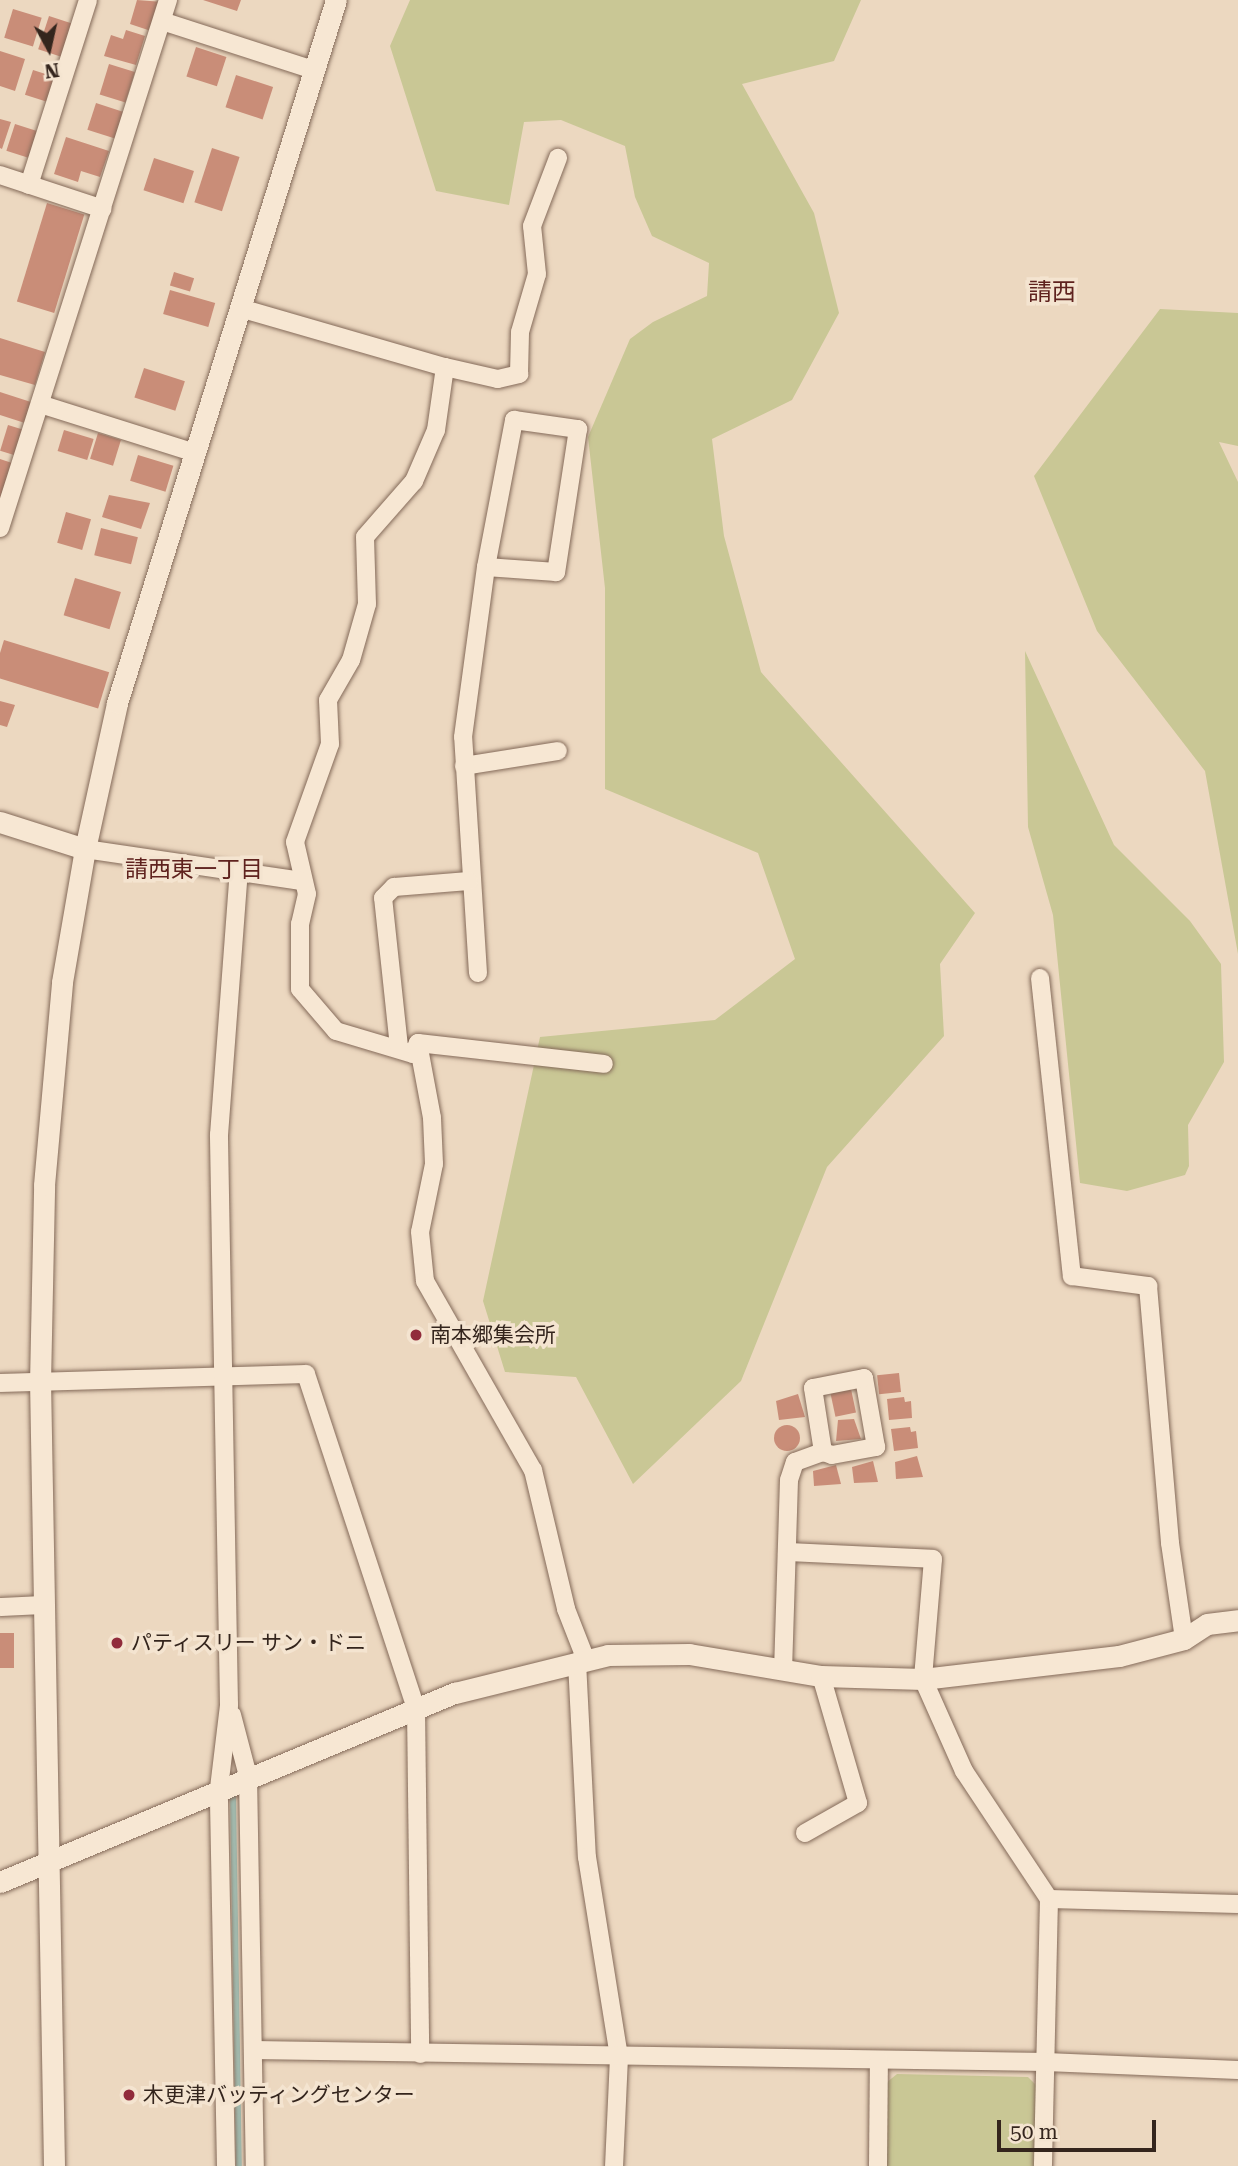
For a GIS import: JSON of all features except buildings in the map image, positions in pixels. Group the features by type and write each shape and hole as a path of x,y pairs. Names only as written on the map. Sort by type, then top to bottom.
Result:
{"street":[{"path":"29,185 88,0"},
{"path":"0,528 169,0"},
{"path":"54,2166 40,1383 50,1090 85,849 117,703 336,0"},
{"path":"162,21 314,70"},
{"path":"240,308 445,367 498,379 519,373 520,332 537,274 532,226 558,158"},
{"path":"0,176 103,209"},
{"path":"418,1043 413,1054 399,1047 336,1031 300,989 300,924 307,894 295,842 330,744 328,700 351,660 367,604 365,537 414,481 436,430 445,367"},
{"path":"40,404 195,453"},
{"path":"478,973 469,881 463,737 486,567 514,420 578,429 556,572 486,567"},
{"path":"464,766 558,751"},
{"path":"0,822 85,849 302,881"},
{"path":"226,2166 219,1788 229,1705 219,1135 239,872"},
{"path":"399,1047 383,898 394,887 469,881"},
{"path":"1040,978 1072,1276 1148,1286 1170,1544 1184,1639"},
{"path":"418,1043 604,1064"},
{"path":"418,1043 432,1118 434,1164 420,1232 425,1281 533,1470 566,1609 582,1661 587,1857 619,2057 614,2166"},
{"path":"0,1383 306,1374 416,1708 420,2054"},
{"path":"783,1671 789,1480 795,1462 822,1452 832,1455 876,1447 864,1378 813,1388 822,1452"},
{"path":"787,1552 933,1559 923,1679 943,1734 964,1771 1049,1899 1044,2166"},
{"path":"0,1607 44,1605"},
{"path":"0,1882 219,1788 455,1693 608,1655 689,1654 821,1676 923,1679 1119,1656 1184,1639 1207,1624 1238,1620"},
{"path":"805,1833 859,1804 821,1676"},
{"path":"229,1705 248,1776 255,2166"},
{"path":"1049,1899 1238,1904"},
{"path":"253,2050 1046,2062 1238,2070"},
{"path":"878,2166 879,2060"}],"shaded area":[{"path":"410,0 861,0 834,61 742,84 814,213 839,313 792,400 712,439 724,536 761,672 975,913 940,964 944,1036 827,1167 741,1381 633,1484 576,1377 505,1372 483,1301 540,1037 715,1020 795,959 758,853 605,789 605,588 588,437 630,339 653,322 707,296 709,263 652,236 635,197 625,146 561,120 524,122 509,205 436,191 390,46"},
{"path":"1160,309 1238,313 1238,446 1219,442 1238,482 1238,954 1205,771 1097,631 1034,476"},
{"path":"1025,651 1114,845 1190,921 1221,964 1224,1062 1188,1125 1189,1166 1185,1175 1127,1191 1080,1183 1053,915 1028,827"},
{"path":"897,2074 1028,2077 1037,2086 1036,2166 886,2166 886,2083"}],"waterway":[{"path":"233,1796 239,2166"}],"place":[{"name":"南本郷集会所","path":"416,1335"},
{"name":"パティスリー サン・ドニ","path":"117,1643"},
{"name":"木更津バッティングセンター","path":"129,2095"}],"district":[{"name":"請西","path":"1052,293"},
{"name":"請西東一丁目","path":"194,870"}]}
